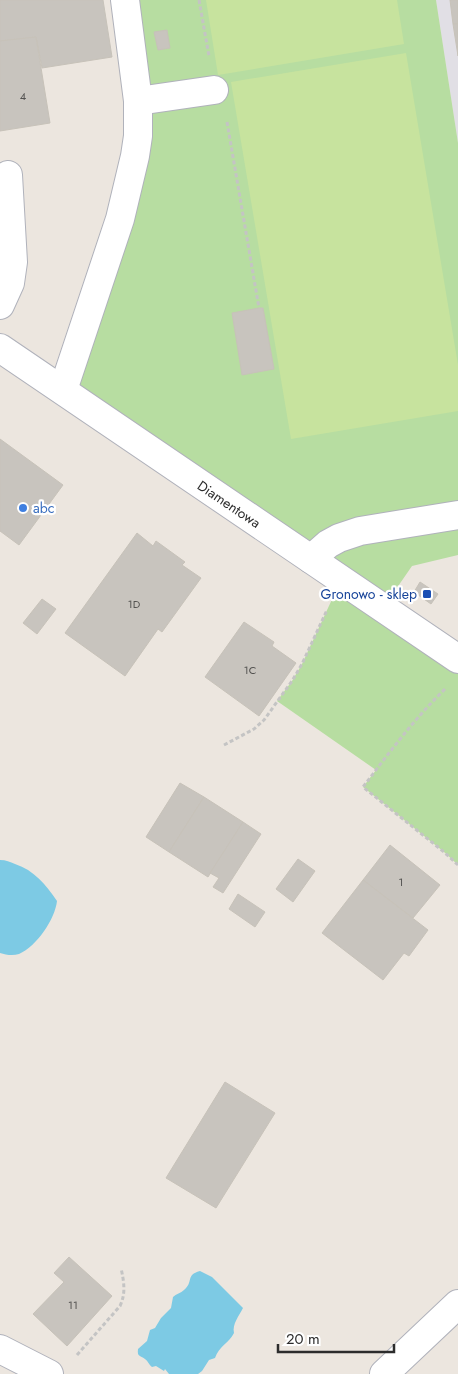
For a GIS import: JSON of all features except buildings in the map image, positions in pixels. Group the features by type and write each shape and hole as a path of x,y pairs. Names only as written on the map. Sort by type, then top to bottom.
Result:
{"street":[{"path":"62,390 126,200 136,149 138,101 126,0"},
{"path":"138,101 214,90"},
{"path":"0,305 10,283 13,262 8,175"},
{"name":"Diamentowa","path":"0,348 458,659"},
{"path":"311,560 328,544 360,531 458,515"},
{"path":"384,1374 458,1304"},
{"path":"0,1349 49,1374"}],"path":[{"path":"199,0 214,90 226,115 259,308"},
{"path":"224,746 254,729 264,720 292,682 341,580"},
{"path":"446,688 429,704 363,787 458,865"},
{"path":"76,1355 120,1306 124,1298 121,1268"}],"shaded area":[{"path":"436,0 458,0 458,143"}],"green space":[{"path":"125,0 436,0 458,143 458,555 412,566 383,608 458,659 458,865 363,787 376,770 277,701 302,664 341,580 63,390 126,200"},
{"path":"206,0 397,0 404,44 218,75"},
{"path":"406,53 458,365 458,411 291,439 231,82"}],"water":[{"path":"0,860 8,861 34,874 57,901 53,916 44,931 32,945 17,955 0,953"},
{"path":"200,1271 212,1277 243,1308 235,1323 234,1333 219,1350 215,1358 209,1360 202,1371 198,1374 169,1374 165,1369 164,1371 156,1366 152,1367 138,1355 138,1349 147,1341 150,1330 155,1328 161,1318 171,1308 173,1297 183,1291 189,1284 191,1277"}],"place":[{"name":"abc","path":"23,508"},
{"name":"Gronowo - sklep","path":"427,594"}]}
